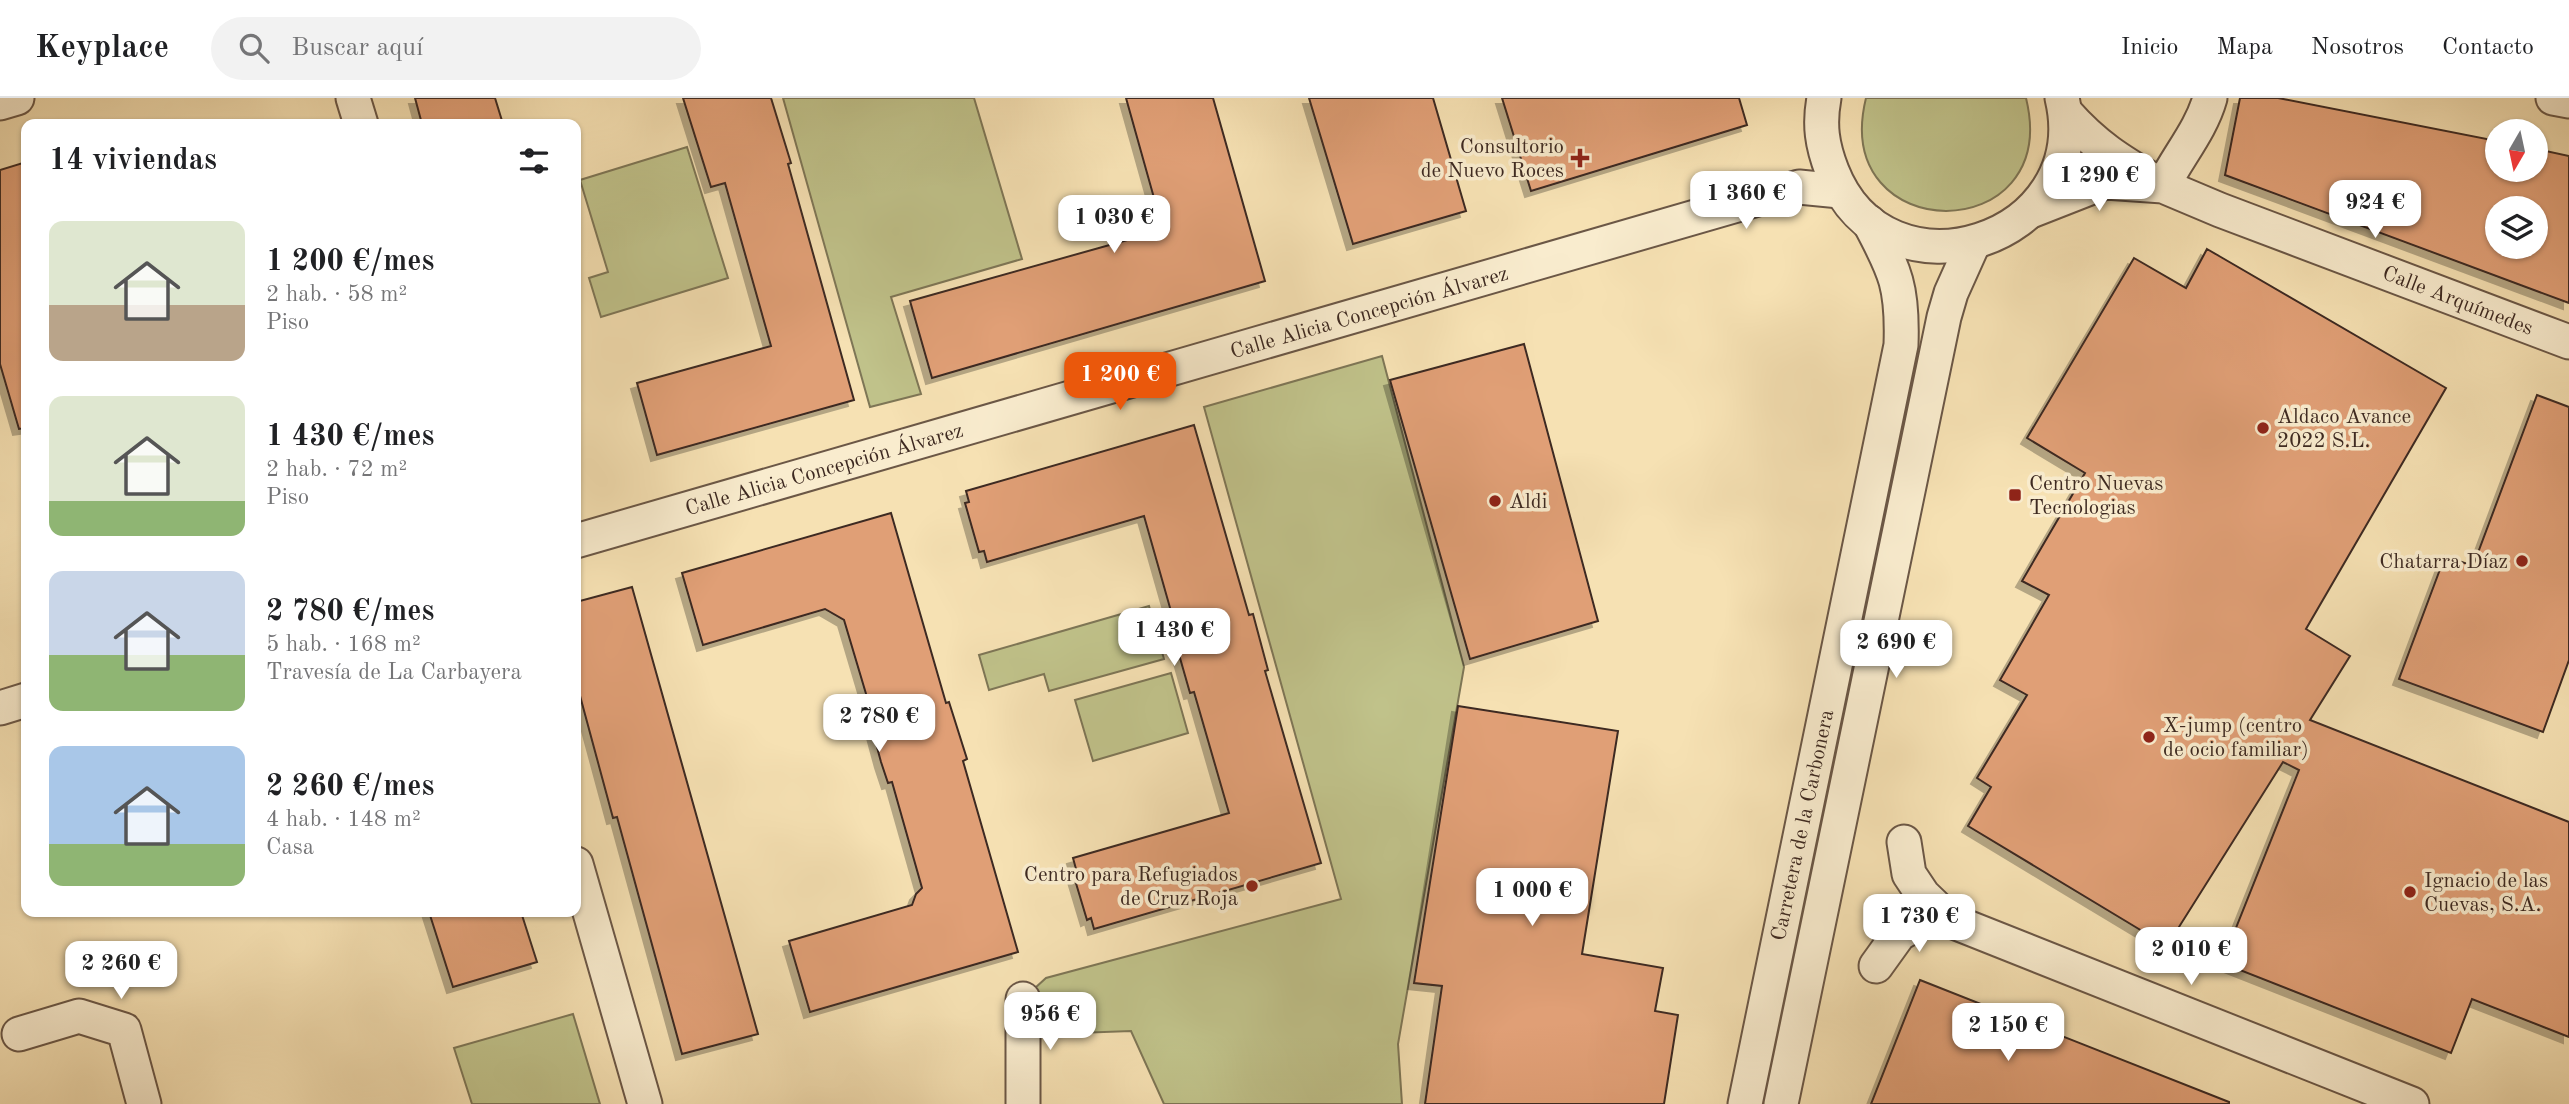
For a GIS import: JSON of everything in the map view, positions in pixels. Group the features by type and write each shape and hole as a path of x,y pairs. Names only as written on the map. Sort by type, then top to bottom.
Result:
{"street":[{"path":"0,103 17,98"},
{"path":"353,98 359,119"},
{"path":"1824,98 1820,123 1823,147 1840,191 1869,222 1901,240 1937,248 1973,244 2001,231 2031,211 2050,187 2064,151 2064,106"},
{"path":"2064,106 2088,138 2113,157 2162,186 2203,121 2210,98"},
{"path":"2553,98 2569,101"},
{"name":"Calle Arquímedes","path":"2031,211 2105,182 2162,186 2569,342"},
{"name":"Calle Alicia Concepción Álvarez","path":"581,540 1799,187 1840,191"},
{"name":"Carretera de la Carbonera","path":"1745,1104 1901,345 1899,285 1891,261 1869,222"},
{"name":"Carretera de la Carbonera","path":"1781,1104 1944,317 1951,293 1973,244"},
{"path":"0,708 21,702"},
{"path":"1904,842 1909,874 1923,895 1949,920 2412,1104"},
{"path":"581,881 645,1104"},
{"path":"1876,966 1899,934 1920,922 1949,920"},
{"path":"1023,999 1023,1104"},
{"path":"19,1034 79,1016 124,1030 144,1104"}],"green space":[{"path":"783,98 974,98 1022,259 891,297 921,394 870,407"},
{"path":"1866,98 2026,98 2028,148 2011,183 1982,204 1946,211 1910,204 1881,183 1864,147"},
{"path":"687,147 728,278 601,317 589,278 608,272 581,180"},
{"path":"1382,356 1464,667 1398,1044 1402,1104 1164,1104 1131,1031 1023,1035 1023,999 1046,978 1341,899 1204,407"},
{"path":"1149,606 1164,659 1049,691 1044,674 989,690 979,655"},
{"path":"1171,673 1188,733 1093,761 1075,700"},
{"path":"573,1014 600,1104 472,1104 454,1048"}],"building":[{"path":"415,98 495,98 501,119 421,119"},
{"path":"683,98 771,98 854,400 657,455 637,383 771,346 725,183 711,187"},
{"path":"1126,98 1213,98 1265,281 932,378 910,301 1163,230"},
{"path":"1309,98 1433,98 1466,211 1353,244"},
{"name":"Consultorio de Nuevo Roces","path":"1502,98 1739,98 1747,125 1531,191"},
{"path":"2240,98 2278,98 2485,139 2485,182 2548,182 2548,152 2569,156 2569,303 2225,175"},
{"path":"21,164 19,429 0,364 0,170"},
{"path":"2207,249 2446,388 2306,629 2350,656 2310,720 2569,822 2569,1037 2472,999 2451,1053 2222,963 2299,770 2283,762 2167,946 1968,826 1991,787 1977,778 2027,695 2000,680 2049,595 2022,581 2085,473 2027,438 2134,258 2186,288"},
{"name":"Aldi","path":"1524,344 1598,621 1470,659 1390,380"},
{"name":"Chatarra Díaz","path":"2537,395 2569,407 2569,660 2543,732 2399,679 2445,556 2473,566"},
{"path":"1194,425 1249,615 1253,614 1268,670 1265,671 1321,863 1094,929 1091,918 1087,920 1072,870 1076,869 1073,858 1229,813 1194,692 1190,693 1174,637 1178,636 1144,516 987,562 984,551 979,552 965,503 969,502 966,491"},
{"path":"891,513 946,703 949,702 967,759 963,761 1018,952 810,1012 789,941 912,905 916,894 922,888 892,782 888,783 881,762 871,725 875,724 844,620 825,609 703,645 682,573"},
{"path":"632,587 758,1034 682,1054 617,817 613,818 581,700 581,601"},
{"path":"1458,706 1618,731 1582,954 1663,968 1655,1011 1678,1015 1664,1104 1425,1104 1442,986 1414,983"},
{"path":"431,917 523,917 537,962 453,987"},
{"path":"1920,980 2229,1102 2229,1104 1871,1104"}],"place":[{"name":"Consultorio de Nuevo Roces","path":"1580,158"},
{"name":"Aldaco Avance 2022 S.L.","path":"2263,428"},
{"name":"Centro Nuevas Tecnologias","path":"2015,495"},
{"name":"Aldi","path":"1495,501"},
{"name":"Chatarra Díaz","path":"2522,561"},
{"name":"X-jump (centro de ocio familiar)","path":"2149,737"},
{"name":"Centro para Refugiados de Cruz Roja","path":"1252,886"},
{"name":"Ignacio de las Cuevas, S.A.","path":"2410,892"}]}
